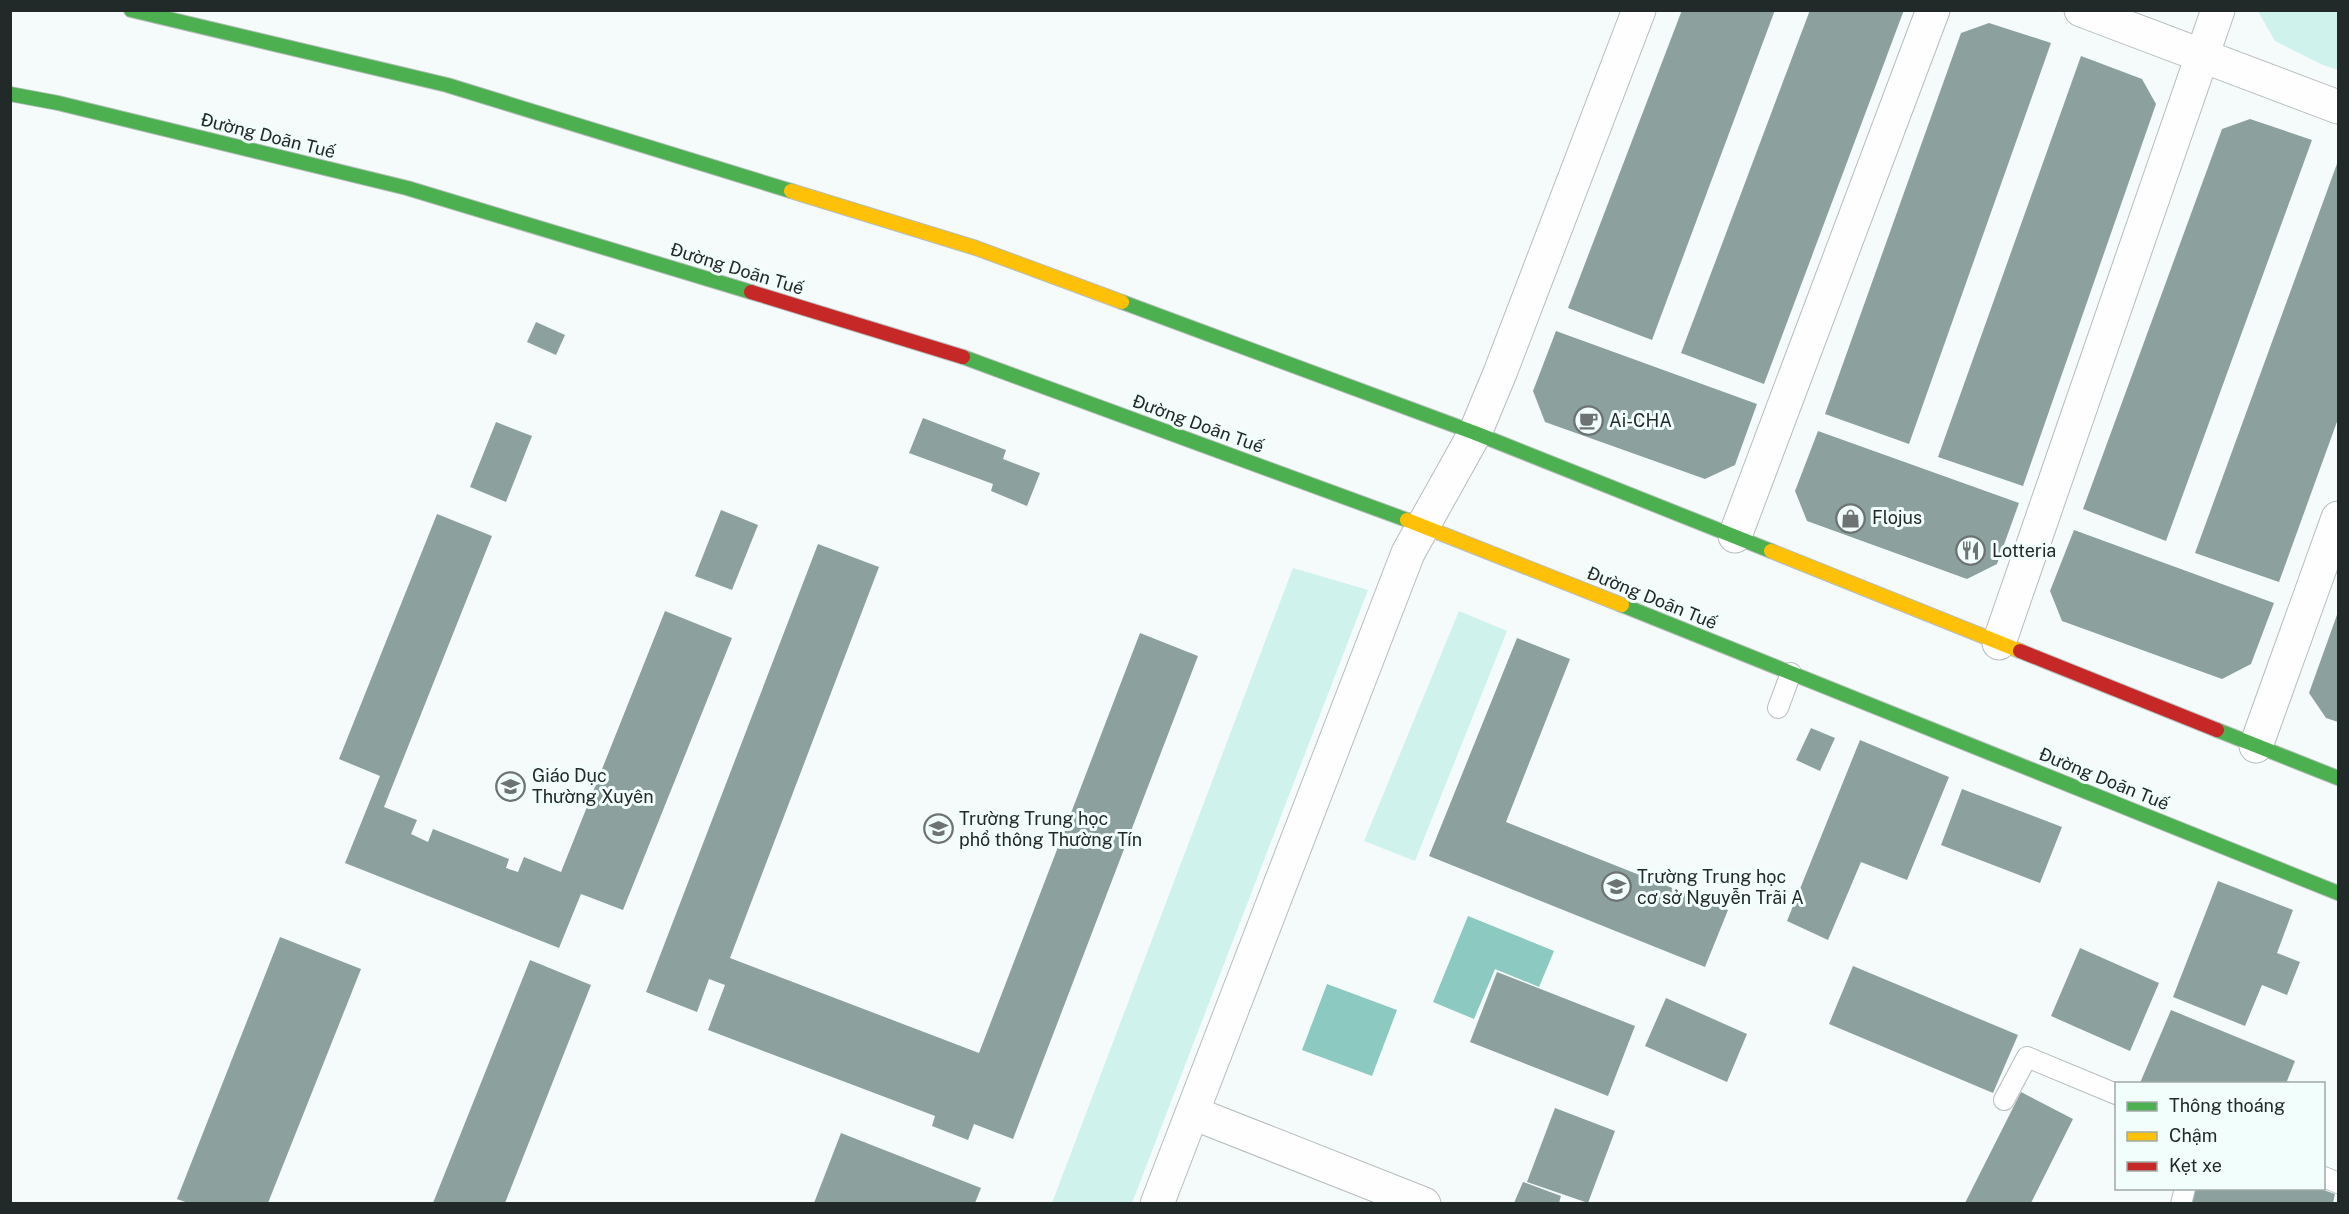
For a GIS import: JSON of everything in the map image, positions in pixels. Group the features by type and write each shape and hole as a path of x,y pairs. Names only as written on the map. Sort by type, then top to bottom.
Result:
{"street":[{"path":"131,10 447,85 976,248 1474,433 2338,778"},
{"path":"1157,1203 1404,564 1422,525 1474,433 1500,373 1639,10"},
{"path":"1735,536 1933,10"},
{"path":"2081,10 2338,107"},
{"path":"2000,643 2218,10"},
{"name":"Đường Doãn Tuế","path":"10,94 58,103 407,188 946,351 1422,525 2338,893"},
{"path":"2256,746 2338,518"},
{"path":"1193,1113 1424,1203"}],"lane":[{"path":"1778,708 1791,673"},
{"path":"2004,1100 2027,1057 2115,1094"}],"shaded area":[{"path":"2260,10 2338,11 2338,70 2275,41 2259,13"},
{"path":"1293,568 1368,590 1132,1203 1052,1203"},
{"path":"1459,611 1507,631 1415,861 1364,841"},
{"path":"1468,916 1554,951 1539,987 1495,969 1474,1019 1433,1002"},
{"path":"1327,984 1397,1010 1372,1076 1302,1050"}],"building":[{"path":"1682,10 1775,10 1652,340 1568,308"},
{"path":"1810,10 1904,10 1764,384 1681,353"},
{"path":"1989,23 2051,43 1909,444 1825,414 1961,33"},
{"path":"2081,56 2142,79 2156,104 2023,486 1938,457"},
{"path":"2250,119 2312,140 2166,541 2083,509 2222,129"},
{"path":"2338,161 2338,419 2279,582 2195,553"},
{"path":"536,322 565,335 556,355 527,342"},
{"path":"1556,331 1757,404 1735,465 1705,479 1545,422 1533,391"},
{"path":"923,418 1006,450 1003,459 1040,473 1027,506 991,491 993,484 909,453"},
{"path":"496,422 532,436 506,502 470,487"},
{"path":"1818,431 2019,503 1997,564 1967,579 1807,521 1795,491"},
{"path":"721,510 758,525 732,590 695,576"},
{"path":"437,514 492,536 384,807 417,820 411,834 428,842 433,829 509,859 506,868 518,872 524,857 561,872 665,611 732,638 623,910 581,894 559,948 345,863 380,776 339,759"},
{"path":"2074,530 2274,603 2251,664 2222,679 2062,621 2050,591"},
{"path":"818,544 879,567 730,958 979,1053 1140,633 1198,656 1013,1139 974,1124 968,1140 932,1126 935,1116 708,1030 725,985 709,979 697,1012 646,992"},
{"path":"2338,612 2338,722 2326,718 2309,693"},
{"path":"1517,638 1570,659 1506,822 1728,910 1705,967 1429,856"},
{"path":"1811,728 1835,738 1820,771 1796,760"},
{"path":"1860,740 1949,777 1907,880 1861,862 1828,940 1787,921"},
{"path":"1962,789 2062,827 2040,883 1941,845"},
{"path":"2218,881 2293,910 2277,953 2300,962 2287,995 2262,985 2245,1026 2173,997"},
{"path":"280,937 361,969 268,1203 188,1203 177,1199"},
{"path":"2080,948 2159,983 2130,1051 2051,1016"},
{"path":"530,960 591,985 505,1203 433,1203"},
{"path":"1853,966 2018,1035 1993,1093 1829,1024"},
{"path":"1497,972 1635,1026 1608,1096 1470,1042"},
{"path":"1666,998 1747,1034 1727,1082 1645,1046"},
{"path":"2171,1010 2295,1061 2287,1081 2290,1082 2140,1082"},
{"path":"2021,1092 2073,1119 2031,1203 1965,1203"},
{"path":"1555,1108 1615,1131 1588,1203 1527,1182"},
{"path":"841,1133 981,1188 975,1203 814,1203"},
{"path":"1523,1182 1561,1196 1559,1203 1514,1203"},
{"path":"2193,1190 2324,1190 2335,1194 2333,1203 2190,1203"}],"traffic: fast":[{"path":"131,10 447,85 791,191"},
{"path":"10,94 58,103 407,188 751,292"},
{"path":"1122,302 1475,433 1771,551"},
{"path":"963,357 1407,520"},
{"path":"1622,605 2338,893"},
{"path":"2217,730 2338,778"}],"traffic: slow":[{"path":"791,191 976,248 1122,302"},
{"path":"1407,520 1622,605"},
{"path":"1771,551 2020,651"}],"traffic: jam":[{"path":"751,292 963,357"},
{"path":"2020,651 2217,730"}],"place":[{"name":"Ai-CHA","path":"1588,421"},
{"name":"Flojus","path":"1851,518"},
{"name":"Lotteria","path":"1971,551"},
{"name":"Giáo Dục Thường Xuyên","path":"511,786"},
{"name":"Trường Trung học phổ thông Thường Tín","path":"938,829"},
{"name":"Trường Trung học cơ sở Nguyễn Trãi A","path":"1616,887"}]}
